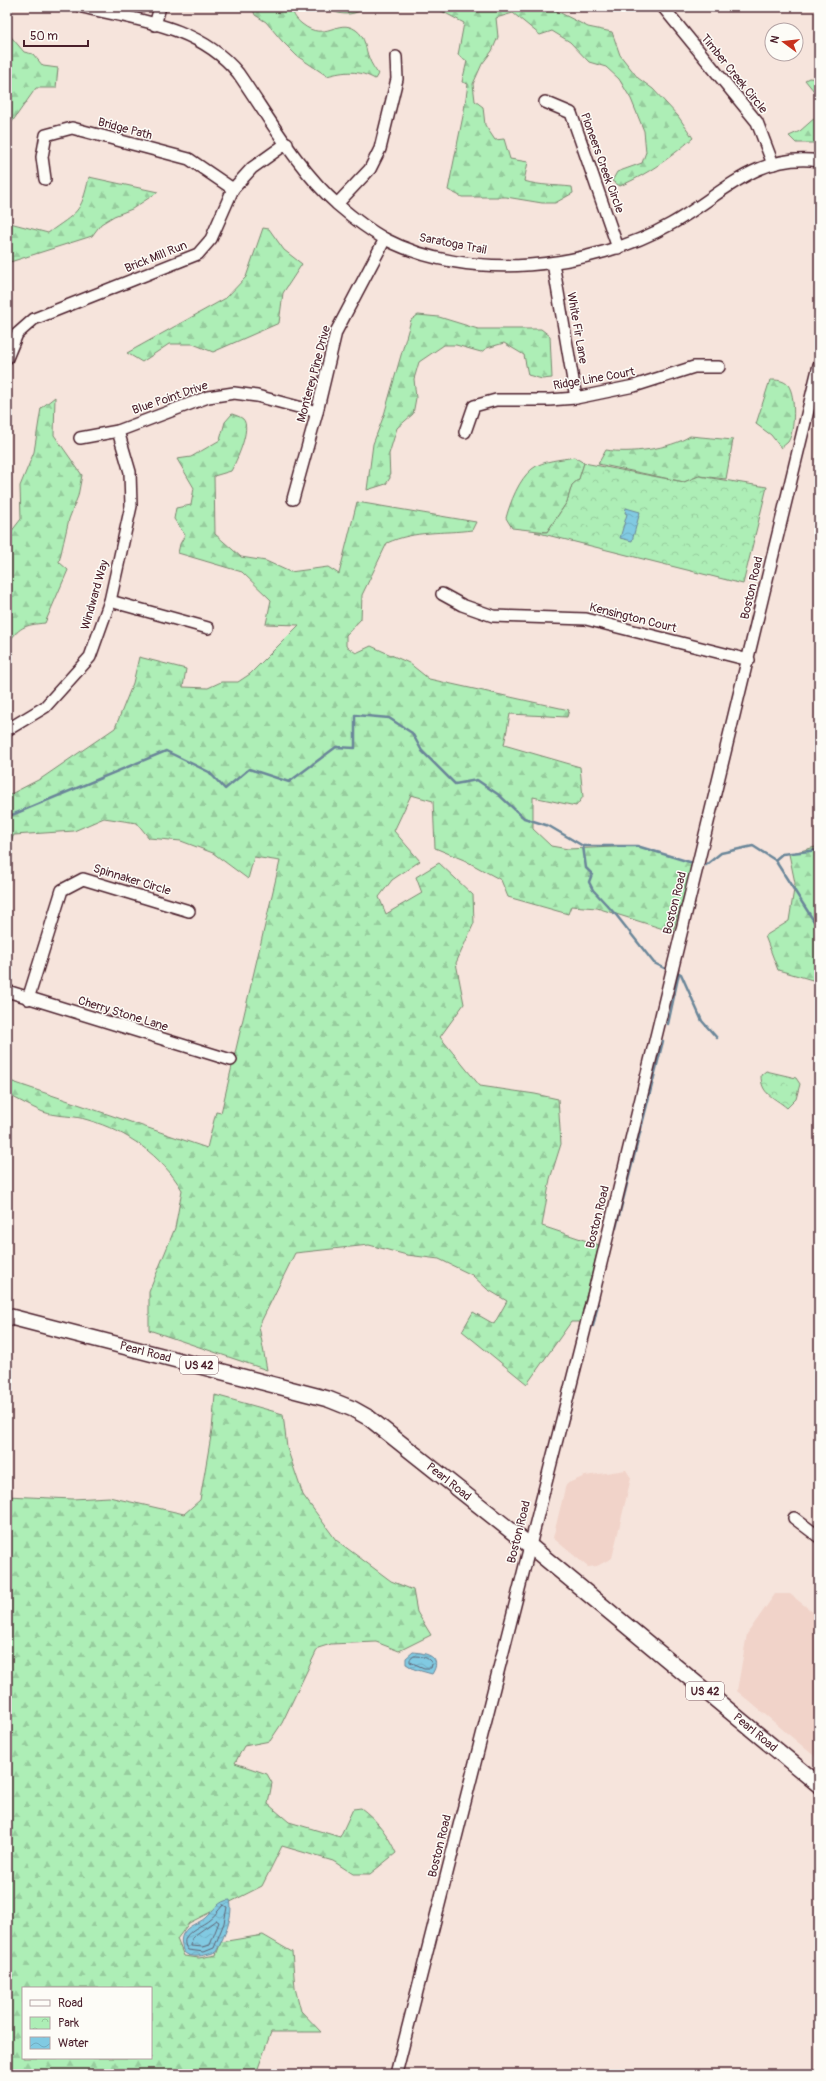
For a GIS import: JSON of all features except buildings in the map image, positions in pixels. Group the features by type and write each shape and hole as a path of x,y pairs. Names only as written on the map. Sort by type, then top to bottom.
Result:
{"main road":[{"name":"Pearl Road","path":"7,1316 328,1399 353,1409 369,1418 529,1545 819,1784"}],"street":[{"name":"Saratoga Trail","path":"82,7 155,25 197,38 213,48 228,61 311,176 337,204 385,239 430,255 474,263 516,265 553,263 583,258 618,248 645,238 692,212 736,180 773,164 801,160 819,161"},
{"path":"155,25 160,7"},
{"name":"Timber Creek Circle","path":"663,7 757,122 763,133 773,164"},
{"path":"337,204 370,169 380,149 397,79 396,57"},
{"name":"Pioneers Creek Circle","path":"545,102 571,113 618,248"},
{"name":"Bridge Path","path":"45,179 42,157 46,135 72,128 189,159 233,189"},
{"name":"Brick Mill Run","path":"7,358 18,334 34,320 198,254 211,239 233,189 252,168 287,144"},
{"name":"Monterey Pine Drive","path":"293,500 317,412 336,332 385,239"},
{"name":"White Fir Lane","path":"553,263 576,398"},
{"name":"Boston Road","path":"396,2074 585,1329 591,1297 819,365"},
{"name":"Ridge Line Court","path":"465,432 474,406 496,400 549,400 576,398 634,386 694,367 719,367"},
{"name":"Blue Point Drive","path":"80,438 118,431 208,397 234,393 257,396 317,412"},
{"name":"Windward Way","path":"7,730 45,707 90,657 110,601 131,506 130,472 118,431"},
{"name":"Kensington Court","path":"442,594 462,605 493,616 586,619 748,660"},
{"path":"110,601 208,628"},
{"name":"Spinnaker Circle","path":"28,999 62,890 82,879 189,911"},
{"name":"Cherry Stone Lane","path":"7,991 28,999 231,1060"},
{"path":"794,1518 819,1537"}],"shaded area":[{"path":"626,1470 631,1478 612,1558 597,1566 588,1567 553,1538 566,1484 585,1476"},
{"path":"775,1594 790,1594 819,1617 819,1760 737,1691 747,1634"}],"green space":[{"path":"252,7 294,7 292,9 298,21 310,29 318,31 325,31 343,26 356,30 362,36 370,60 378,74 375,79 363,74 352,72 327,76 297,56 266,22 255,15"},
{"path":"334,7 365,7 358,12 341,14 333,11"},
{"path":"434,7 549,7 588,27 612,32 620,55 638,78 653,89 678,116 693,138 667,159 640,176 620,186 612,181 617,172 642,163 646,152 644,131 631,99 619,79 606,67 589,62 570,42 552,31 540,35 513,13 496,18 498,37 492,51 482,64 473,84 475,101 483,107 485,125 495,140 504,139 510,159 528,162 524,181 542,185 572,187 573,193 555,203 542,203 506,197 462,197 448,190 468,84 462,82 467,61 458,55 464,23"},
{"path":"7,32 24,52 33,54 43,66 58,68 56,88 36,88 7,129"},
{"path":"809,78 819,79 819,143 796,143 789,136 800,131 817,116 818,96 805,80"},
{"path":"89,177 158,192 132,209 114,216 101,224 92,236 7,263 7,220 10,223 48,233 66,221 76,211 83,198"},
{"path":"263,228 269,229 284,250 302,264 283,293 279,323 213,352 193,344 169,344 142,362 127,353 226,298 246,277"},
{"path":"418,315 439,317 478,329 541,329 550,336 552,378 542,379 528,375 524,355 504,343 487,348 481,352 456,345 444,345 419,362 414,379 416,398 413,414 397,428 389,454 390,478 386,484 367,490 373,444 384,415 411,320"},
{"path":"770,380 784,382 791,390 794,414 792,430 788,442 781,448 771,435 756,424"},
{"path":"55,397 54,435 82,475 78,496 69,519 59,562 68,570 45,623 23,628 15,634 7,645 9,552 7,537 21,519 20,486 34,452 41,408"},
{"path":"232,414 243,419 246,430 242,445 231,471 214,476 215,534 241,557 266,561 290,572 328,567 339,574 357,502 476,522 472,530 419,534 387,543 362,595 361,619 346,635 346,646 356,653 371,646 409,663 429,679 569,710 567,717 510,714 504,745 580,767 583,797 576,806 533,797 533,829 551,846 568,849 637,846 693,863 673,932 597,908 571,906 568,914 508,897 501,880 464,860 435,848 433,801 411,795 394,831 420,861 392,880 379,897 386,914 422,893 416,877 439,863 473,895 474,923 456,963 464,1004 440,1037 480,1086 558,1099 561,1144 550,1179 542,1226 599,1245 580,1322 571,1322 527,1384 462,1331 473,1312 494,1324 507,1301 487,1289 472,1275 439,1259 407,1255 369,1245 295,1253 259,1326 267,1370 149,1330 149,1292 175,1228 182,1190 174,1178 154,1156 130,1138 88,1120 43,1112 7,1094 7,1080 207,1148 216,1112 221,1113 280,861 254,857 248,879 213,853 181,841 149,838 137,823 104,818 74,831 14,835 7,848 7,796 42,778 115,728 133,683 139,657 186,669 183,687 208,688 221,682 238,682 250,674 299,625 266,624 271,600 242,572 178,553 180,544 185,535 174,519 176,508 191,505 194,488 177,459 191,457 220,440 225,422"},
{"path":"690,436 733,440 726,479 699,476 684,482 598,464 606,450 637,451 661,447"},
{"path":"574,457 584,463 579,479 572,485 567,502 547,532 512,528 506,518 519,485 527,473 541,464"},
{"path":"584,463 684,482 699,476 767,487 743,584 535,532 547,532 567,502 572,485 579,479"},
{"path":"819,846 819,1012 816,981 778,970 765,936 789,921 795,883 789,854"},
{"path":"766,1071 796,1078 800,1084 796,1099 787,1108 769,1094 763,1087 761,1075"},
{"path":"215,1395 283,1414 287,1448 303,1495 336,1540 391,1581 413,1590 417,1612 431,1635 399,1651 376,1642 331,1644 318,1648 282,1723 270,1741 244,1746 235,1763 267,1774 272,1783 268,1804 289,1822 340,1837 353,1809 361,1808 382,1828 396,1853 370,1874 353,1874 333,1861 282,1846 262,1886 189,1923 177,1939 184,1956 199,1958 216,1955 221,1942 263,1935 292,1952 295,1988 301,2011 321,2032 271,2032 256,2074 7,2074 7,1496 73,1499 109,1497 184,1514 200,1500 212,1430"}],"water":[{"path":"626,508 640,512 632,541 620,538 627,514 625,513"},
{"path":"413,1652 423,1653 435,1660 436,1664 432,1674 414,1669 406,1664 406,1658"},
{"path":"226,1900 230,1900 231,1913 225,1933 216,1952 196,1956 186,1954 183,1951 181,1942 185,1931 205,1918 219,1904"}],"waterway":[{"path":"7,817 166,751 209,772 225,789 249,769 289,782 336,747 355,748 355,715 389,718 412,733 422,751 455,784 477,780 499,795 524,818 549,826 583,846 637,846 693,863"},
{"path":"583,846 586,868 592,874 589,882 593,890 617,916 654,963 666,969"},
{"path":"706,865 721,853 753,846 775,860 819,929"},
{"path":"775,860 782,854 819,850"},
{"path":"679,973 681,974 702,1021 717,1038"},
{"path":"668,1024 679,973"},
{"path":"616,1228 663,1041"},
{"path":"593,1326 598,1304"},
{"path":"568,1419 578,1377"}]}
